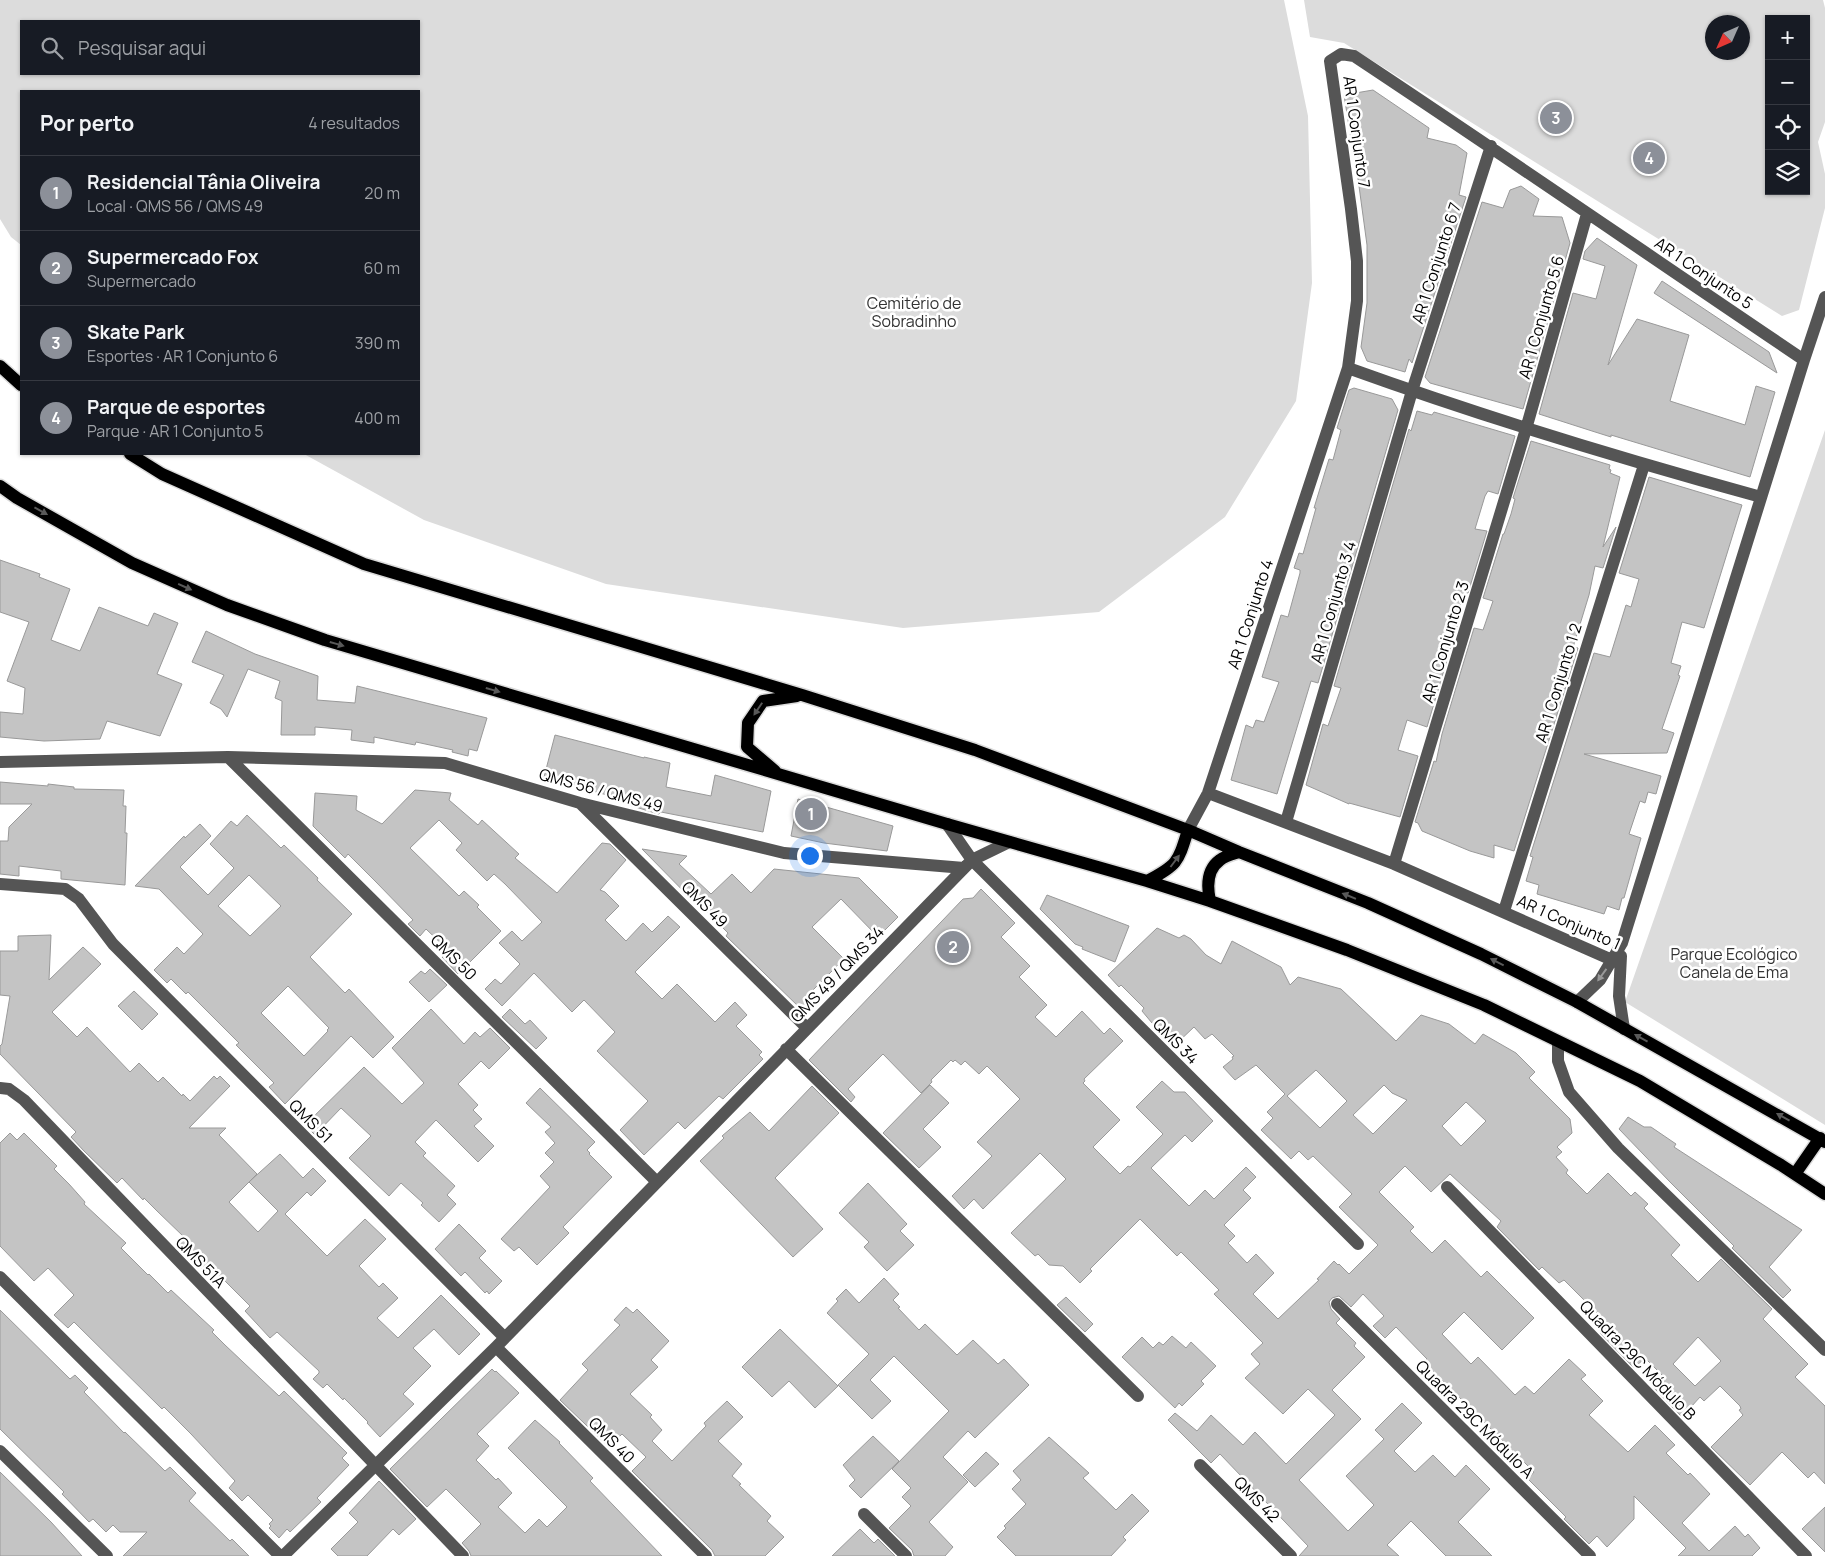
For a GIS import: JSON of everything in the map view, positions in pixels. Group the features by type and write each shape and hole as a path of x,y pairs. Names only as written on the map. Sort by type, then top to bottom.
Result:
{"main road":[{"path":"0,366 20,384"},
{"path":"132,455 162,474 364,564 802,695 975,750 1188,830 1368,903 1481,954 1577,1002 1822,1140 1795,1174"},
{"path":"0,486 17,498 132,563 227,605 325,640 947,824 1147,881 1210,901 1347,950 1474,1001 1640,1081 1825,1194"},
{"path":"779,774 747,747 748,723 763,701 802,695"},
{"path":"1147,881 1168,870 1180,857 1188,830"},
{"path":"1210,901 1207,888 1208,878 1212,870 1220,860 1239,852"}],"street":[{"name":"AR 1 Conjunto 7","path":"1348,368 1357,301 1357,261 1352,209 1330,61 1341,54 1354,56 1491,146"},
{"name":"AR 1 Conjunto 5","path":"1491,146 1587,214 1804,360"},
{"name":"AR 1 Conjunto 6 7","path":"1412,391 1491,146"},
{"name":"AR 1 Conjunto 5 6","path":"1526,429 1587,214"},
{"path":"1624,1029 1617,961 1825,297"},
{"path":"1348,368 1526,429 1644,465 1761,497"},
{"name":"AR 1 Conjunto 4","path":"1188,830 1208,792 1348,368"},
{"name":"AR 1 Conjunto 3 4","path":"1286,822 1412,391"},
{"name":"AR 1 Conjunto 2 3","path":"1394,864 1526,429"},
{"name":"AR 1 Conjunto 1 2","path":"1504,911 1644,465"},
{"name":"QMS 56 / QMS 49","path":"0,762 228,757 445,763 580,803 784,853 968,864"},
{"name":"QMS 50","path":"228,757 656,1181"},
{"path":"1208,792 1286,822"},
{"name":"QMS 49","path":"580,803 807,1028"},
{"name":"AR 1 Conjunto 1","path":"1286,822 1394,864 1617,961"},
{"name":"QMS 34","path":"947,824 968,864 1358,1244"},
{"path":"968,864 1009,842"},
{"name":"QMS 49 / QMS 34","path":"281,1556 500,1342 968,864"},
{"name":"QMS 51","path":"0,884 65,889 79,898 97,925 120,952 500,1342"},
{"path":"1577,1002 1617,961"},
{"path":"1558,1042 1558,1061 1570,1092 1618,1148 1825,1350"},
{"path":"786,1049 1138,1396"},
{"name":"QMS 51A","path":"0,1088 9,1089 24,1100 374,1466 463,1556"},
{"name":"Quadra 29C Módulo B","path":"1447,1187 1806,1556"},
{"path":"0,1277 281,1556"},
{"name":"Quadra 29C Módulo A","path":"1337,1304 1590,1556"},
{"name":"QMS 40","path":"500,1342 706,1556"},
{"path":"0,1451 107,1556"},
{"name":"QMS 42","path":"1200,1465 1291,1556"},
{"path":"864,1514 906,1556"}],"green space":[{"name":"Cemitério de Sobradinho","path":"0,0 1284,0 1308,116 1312,283 1296,401 1225,517 1099,612 903,628 606,584 424,520 306,455 420,455 420,90 20,90 20,244 11,237 0,219"},
{"path":"1304,0 1823,0 1825,8 1825,122 1818,142 1825,174 1825,208 1799,310 1782,316 1344,43 1310,37"},
{"name":"Parque Ecológico Canela de Ema","path":"1825,430 1825,1125 1625,1002"}],"building":[{"path":"1373,90 1429,128 1427,138 1456,145 1467,153 1459,195 1466,197 1412,363 1409,359 1405,372 1367,361 1361,347 1367,303 1367,245 1356,164 1360,148 1352,145 1344,95"},
{"path":"1521,186 1539,199 1533,216 1562,217 1570,243 1523,409 1430,383 1425,377 1482,202 1503,208 1510,190"},
{"path":"1597,238 1637,265 1608,365 1637,319 1689,335 1670,401 1745,425 1756,386 1775,392 1750,477 1539,414 1573,293 1596,299 1605,266 1583,259 1585,251"},
{"path":"1662,281 1769,352 1777,373 1654,293"},
{"path":"1354,388 1392,399 1398,410 1318,683 1311,681 1277,794 1231,780 1246,725 1253,728 1256,720 1264,722 1279,682 1262,677 1281,615 1288,617 1300,573 1300,570 1294,568 1299,553 1303,554 1316,508 1314,508 1329,459 1333,460 1341,430 1337,428 1349,390"},
{"path":"1417,411 1432,415 1434,412 1515,436 1498,494 1488,491 1475,529 1487,531 1468,593 1464,592 1456,623 1458,623 1427,727 1407,720 1398,750 1418,756 1400,817 1349,804 1306,785 1323,724 1328,726 1341,688 1334,686 1409,429 1411,431"},
{"path":"1531,441 1610,465 1610,473 1620,477 1603,547 1616,527 1603,568 1595,566 1589,595 1574,644 1574,647 1578,648 1514,851 1494,845 1494,858 1470,851 1422,831 1418,823 1415,822 1434,761 1436,762 1442,734 1474,628 1483,630 1493,601 1483,598 1511,514 1515,499 1513,498"},
{"path":"1649,477 1742,505 1704,628 1682,622 1671,663 1681,666 1678,675 1680,676 1662,729 1674,733 1667,753 1584,754 1661,776 1656,794 1648,792 1645,803 1640,801 1629,834 1641,838 1624,898 1622,898 1619,910 1607,906 1604,914 1537,894 1539,885 1526,881 1533,857 1530,856 1594,653 1610,657 1626,605 1631,607 1639,579 1619,573"},
{"path":"0,560 40,574 39,577 70,589 51,640 80,651 99,607 148,626 154,613 178,623 157,674 182,684 160,736 107,721 100,739 44,741 0,737 0,712 23,714 25,688 7,681 29,622 0,612"},
{"path":"206,631 255,654 318,676 317,700 355,703 357,686 487,718 477,751 469,749 468,756 452,752 453,750 416,742 415,745 374,737 374,743 351,740 352,730 315,727 315,735 281,735 282,701 275,698 280,681 248,669 227,717 221,709 210,703 224,675 192,662"},
{"path":"555,735 670,763 666,787 711,796 715,775 771,791 763,832 661,812 659,814 655,813 629,805 628,801 544,777"},
{"path":"0,782 48,786 48,784 74,787 74,789 124,790 123,806 126,806 125,833 127,833 125,885 61,879 61,871 19,866 19,876 0,874 0,841 8,841 9,827 32,804 0,804"},
{"path":"415,790 451,793 449,800 478,825 482,820 519,854 515,858 557,893 602,843 610,844 626,860 600,890 605,892 619,906 605,920 626,941 643,923 652,932 668,916 680,927 635,972 662,999 677,984 715,1022 735,1002 747,1015 736,1026 762,1052 759,1055 763,1059 723,1099 719,1096 685,1129 678,1122 644,1155 620,1130 648,1101 597,1051 615,1032 584,1000 572,1012 534,973 502,1006 485,989 495,979 501,984 520,964 499,943 512,931 522,941 542,922 505,884 494,874 487,881 456,850 462,843 439,820 410,848 459,896 464,891 479,905 477,907 501,931 458,974 442,957 449,951 426,929 420,936 408,924 413,920 348,854 345,858 313,826 315,793 357,796 356,810 382,824"},
{"path":"798,799 893,826 887,851 824,843 791,836"},
{"path":"247,815 281,848 284,845 352,914 310,957 345,993 349,989 394,1037 373,1058 351,1036 285,1104 269,1087 274,1083 236,1045 239,1043 188,992 186,994 171,979 167,983 154,970 177,947 184,954 203,934 159,889 135,886 184,836 185,838 200,824 211,836 180,867 208,895 234,868 210,844 231,821 237,826","holes":["249,875 281,906 250,936 218,906","288,986 329,1028 304,1056 261,1013"]},
{"path":"642,849 687,856 679,864 711,894 732,874 751,893 774,869 859,878 898,917 878,937 841,899 812,927 844,959 811,992 815,995 801,1009 726,936 728,933 704,909 703,911"},
{"path":"981,889 1015,923 1001,937 1030,966 1019,977 1047,1005 1035,1017 1056,1037 1082,1011 1104,1034 1110,1028 1123,1041 1084,1079 1083,1083 1120,1120 1093,1147 1120,1174 1128,1166 1130,1167 1163,1134 1136,1107 1162,1081 1174,1092 1185,1092 1213,1121 1192,1142 1185,1135 1151,1168 1189,1206 1205,1190 1214,1199 1246,1167 1256,1177 1243,1190 1251,1198 1224,1225 1235,1236 1228,1243 1247,1263 1256,1254 1274,1273 1253,1294 1278,1319 1319,1280 1317,1279 1334,1261 1349,1274 1378,1245 1339,1207 1352,1194 1313,1156 1308,1160 1299,1151 1291,1159 1261,1130 1273,1118 1267,1112 1285,1094 1256,1065 1235,1080 1223,1067 1234,1056 1212,1034 1205,1039 1194,1027 1175,1045 1152,1023 1142,1011 1144,1008 1108,975 1157,928 1179,938 1184,935 1191,939 1206,955 1221,964 1232,941 1281,967 1290,985 1298,977 1341,989 1396,1041 1421,1015 1449,1024 1475,1044 1483,1034 1516,1053 1535,1072 1529,1078 1570,1119 1572,1133 1557,1147 1562,1152 1556,1157 1568,1170 1566,1173 1587,1194 1608,1173 1631,1196 1635,1192 1648,1204 1644,1208 1680,1245 1671,1255 1698,1282 1721,1259 1772,1309 1763,1319 1808,1364 1795,1377 1825,1406 1825,1484 1814,1472 1808,1478 1782,1452 1750,1485 1711,1447 1743,1415 1739,1410 1741,1409 1740,1406 1720,1386 1704,1401 1700,1397 1682,1417 1654,1388 1665,1378 1645,1358 1634,1368 1600,1333 1608,1324 1564,1280 1559,1283 1542,1267 1539,1270 1497,1227 1501,1221 1450,1174 1431,1192 1405,1166 1379,1192 1414,1227 1410,1231 1432,1253 1445,1240 1481,1277 1487,1271 1534,1318 1502,1350 1464,1312 1442,1334 1471,1364 1478,1357 1515,1395 1525,1386 1534,1394 1569,1359 1586,1375 1581,1379 1603,1401 1589,1415 1628,1452 1655,1425 1675,1445 1666,1453 1688,1475 1690,1473 1710,1494 1682,1523 1709,1551 1735,1526 1745,1537 1748,1534 1760,1548 1752,1556 1678,1556 1686,1548 1634,1496 1634,1519 1607,1547 1597,1536 1589,1544 1564,1519 1566,1517 1528,1479 1534,1472 1424,1362 1427,1359 1396,1327 1385,1338 1373,1326 1384,1316 1363,1294 1351,1307 1339,1296 1332,1298 1329,1302 1331,1309 1340,1319 1336,1323 1356,1343 1354,1346 1365,1357 1332,1390 1361,1419 1299,1480 1348,1531 1374,1505 1346,1476 1384,1439 1375,1430 1402,1403 1422,1423 1394,1451 1415,1472 1433,1455 1455,1477 1466,1465 1490,1489 1458,1522 1492,1556 1446,1556 1411,1521 1387,1545 1399,1556 1299,1556 1308,1546 1220,1454 1211,1463 1168,1420 1175,1413 1197,1431 1211,1415 1243,1445 1255,1432 1286,1464 1335,1415 1308,1389 1283,1414 1245,1378 1260,1364 1251,1354 1263,1343 1214,1294 1219,1290 1181,1252 1177,1256 1140,1219 1090,1269 1092,1271 1080,1283 1063,1266 1049,1265 1038,1254 1035,1256 1011,1233 1066,1179 1040,1153 983,1209 974,1199 964,1209 952,1196 992,1156 977,1142 1020,1099 987,1066 979,1074 965,1061 961,1065 955,1060 953,1062 951,1060 921,1093 883,1054 848,1089 855,1097 851,1102 809,1060 963,899 973,898","holes":["1316,1070 1347,1101 1320,1128 1287,1096","1384,1085 1392,1093 1407,1100 1373,1134 1353,1115","1466,1102 1486,1121 1461,1146 1442,1126","1698,1337 1721,1361 1695,1386 1673,1364"]},
{"path":"1047,895 1129,926 1115,962 1082,949 1083,947 1075,944 1040,909"},
{"path":"51,935 49,980 83,947 101,964 52,1012 77,1037 87,1027 130,1072 139,1063 158,1082 163,1077 182,1096 183,1094 190,1101 214,1076 217,1079 220,1076 230,1086 189,1128 226,1128 219,1135 257,1174 249,1182 280,1154 303,1178 313,1168 326,1181 311,1196 307,1192 285,1214 327,1256 365,1219 386,1239 359,1266 379,1287 383,1283 398,1298 377,1318 398,1338 441,1295 480,1334 459,1355 434,1329 413,1348 431,1366 403,1394 414,1404 380,1437 344,1398 343,1400 327,1384 323,1388 313,1379 319,1371 277,1332 270,1338 245,1311 250,1306 223,1279 218,1284 204,1271 178,1244 184,1237 144,1198 143,1200 122,1178 117,1183 84,1151 71,1137 76,1132 0,1054 10,996 0,995 0,951 18,951 18,936","holes":["249,1182 278,1211 258,1232 229,1202"]},
{"path":"430,969 447,985 429,1002 409,982 421,971 425,974"},
{"path":"134,991 158,1014 142,1030 118,1006"},
{"path":"431,1009 464,1044 475,1032 480,1037 490,1028 510,1048 489,1069 481,1061 458,1084 478,1105 473,1110 482,1119 474,1126 494,1146 478,1162 436,1120 415,1142 426,1153 423,1156 455,1186 447,1195 456,1204 439,1222 421,1205 423,1203 401,1183 389,1196 349,1158 371,1136 341,1108 315,1135 305,1125 364,1067 402,1104 424,1083 392,1048"},
{"path":"510,1009 525,1024 530,1020 547,1038 536,1049 502,1017"},
{"path":"930,1085 949,1103 923,1129 941,1147 919,1168 883,1133"},
{"path":"812,1086 839,1113 775,1178 823,1229 793,1257 700,1161 724,1138 722,1136 750,1112 769,1131"},
{"path":"540,1088 595,1142 587,1150 612,1177 563,1227 569,1233 537,1265 519,1247 514,1251 501,1239 550,1187 540,1176 554,1162 545,1153 555,1143 545,1132 551,1127 526,1103"},
{"path":"1628,1117 1644,1127 1651,1127 1676,1144 1674,1147 1802,1230 1769,1267 1791,1290 1783,1298 1732,1248 1734,1246 1619,1129"},
{"path":"10,1133 17,1140 24,1133 57,1166 54,1169 85,1202 84,1204 126,1243 121,1248 148,1275 168,1293 171,1290 214,1330 212,1332 279,1396 284,1391 347,1453 342,1458 349,1465 317,1498 321,1502 290,1532 287,1529 279,1538 269,1528 271,1526 269,1524 273,1520 248,1495 242,1501 229,1488 235,1481 164,1407 162,1409 74,1322 68,1328 54,1315 74,1295 48,1268 34,1281 0,1246 0,1143"},
{"path":"868,1183 907,1224 900,1231 914,1245 887,1271 864,1247 869,1242 839,1213"},
{"path":"459,1224 486,1251 479,1258 502,1281 489,1294 487,1291 485,1293 465,1272 461,1276 435,1249"},
{"path":"884,1278 899,1294 893,1300 900,1307 898,1308 919,1330 925,1324 957,1355 973,1340 998,1364 1004,1359 1029,1385 975,1438 968,1431 943,1457 968,1482 929,1522 953,1547 945,1556 914,1556 912,1550 889,1528 911,1506 902,1497 911,1488 892,1469 949,1411 894,1356 870,1380 891,1401 872,1419 838,1385 869,1354 827,1313 838,1301 836,1299 846,1289 859,1303"},
{"path":"1066,1297 1093,1324 1085,1332 1057,1305"},
{"path":"626,1307 633,1313 637,1309 669,1341 651,1360 658,1367 630,1394 652,1415 650,1417 662,1430 652,1441 672,1461 706,1426 704,1423 727,1401 743,1417 718,1441 742,1464 732,1476 771,1516 767,1521 784,1537 765,1556 715,1556 712,1550 632,1471 646,1457 622,1434 609,1447 560,1400 588,1370 582,1364 620,1325 614,1320"},
{"path":"0,1310 70,1379 75,1375 88,1388 84,1392 165,1471 170,1467 196,1493 189,1501 230,1541 232,1539 249,1556 123,1556 147,1532 120,1532 113,1525 106,1532 93,1519 89,1522 62,1494 64,1492 0,1429"},
{"path":"780,1329 838,1386 815,1408 789,1381 772,1397 742,1367"},
{"path":"1172,1336 1186,1348 1191,1342 1216,1366 1201,1381 1204,1384 1182,1406 1179,1403 1175,1408 1122,1357 1142,1337 1153,1348 1159,1342 1163,1345"},
{"path":"492,1369 519,1393 477,1434 489,1446 476,1460 496,1480 498,1478 512,1493 498,1507 525,1533 539,1519 547,1527 567,1507 508,1448 535,1420 560,1442 593,1478 590,1481 662,1556 471,1556 462,1543 481,1524 446,1489 427,1507 390,1469"},
{"path":"873,1436 899,1461 861,1498 849,1486 855,1480 843,1465"},
{"path":"1049,1437 1089,1473 1083,1478 1116,1510 1132,1494 1149,1511 1123,1537 1126,1540 1111,1556 1016,1556 997,1537 1006,1528 1004,1526 1026,1504 1012,1489 1021,1480 1013,1471"},
{"path":"986,1452 999,1464 975,1487 963,1475"},
{"path":"0,1472 51,1522 82,1556 0,1556"},
{"path":"379,1481 416,1519 399,1535 393,1529 367,1556 338,1556 331,1549 358,1522 349,1513"},
{"path":"1825,1507 1825,1552 1802,1529"},
{"path":"860,1529 874,1543 878,1539 895,1556 832,1556"}],"place":[{"name":"Skate Park","path":"1556,118"},
{"name":"Parque de esportes","path":"1649,158"},
{"name":"Residencial Tânia Oliveira","path":"811,814"},
{"name":"Supermercado Fox","path":"953,947"}]}
